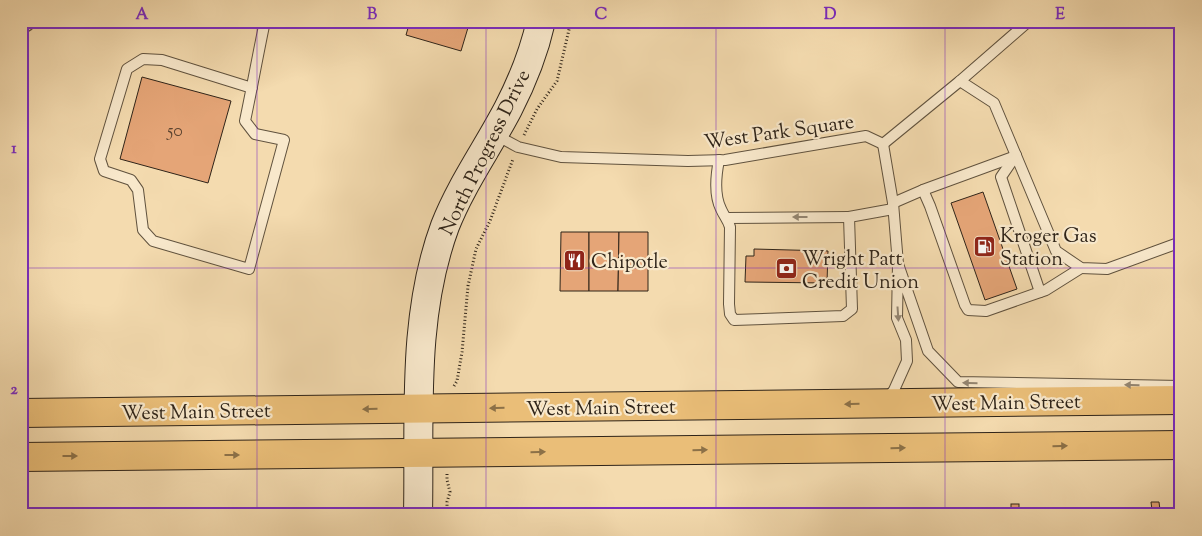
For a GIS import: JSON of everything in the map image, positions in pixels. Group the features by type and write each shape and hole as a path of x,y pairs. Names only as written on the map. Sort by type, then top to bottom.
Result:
{"main road":[{"name":"West Main Street","path":"21,457 419,431 451,409 1181,400"},
{"name":"West Main Street","path":"21,413 419,431 448,454 1181,445"}],"street":[{"name":"North Progress Drive","path":"418,515 422,326 428,285 437,251 460,193 523,77 541,21"}],"lane":[{"path":"252,88 162,60 143,59 127,69 100,159 104,170 131,180 138,190 143,230 153,241 249,269 284,140 255,134 245,121 252,88 265,21"},
{"name":"West Park Square","path":"493,134 518,146 560,157 719,160 866,136 883,144 1029,21"},
{"path":"960,81 994,103 1056,251 1081,268 1107,269 1181,242"},
{"path":"883,144 893,206 898,264 897,318 906,340 907,360 894,390 883,404"},
{"path":"727,218 849,217 893,206 922,190 1016,156"},
{"path":"1016,156 1001,177 1040,292"},
{"path":"719,160 716,175 718,199 721,210 727,218 730,227 729,304 730,314 734,320 843,316 852,309 849,217"},
{"path":"922,190 930,206 968,310 986,310 1046,290 1081,268"},
{"path":"898,264 928,351 958,382 1181,386"}],"path":[{"path":"451,409 453,387 457,381 462,352 468,286 476,249 490,221 518,146 537,109 557,81 571,21"},
{"path":"448,454 447,480 450,492 447,502 448,515"}],"building":[{"path":"410,21 470,21 461,51 406,35"},
{"path":"142,77 231,101 208,183 120,159"},
{"name":"Kroger Gas Station","path":"983,192 1017,289 985,300 951,203"},
{"name":"Chipotle","path":"561,232 589,232 589,291 560,291"},
{"path":"589,232 619,232 618,291 589,291"},
{"path":"619,232 648,232 648,291 618,291"},
{"name":"Wright Patt Credit Union","path":"754,249 828,251 827,283 745,282 746,256 754,256"},
{"path":"1151,502 1159,502 1160,510 1152,510"},
{"path":"1011,504 1019,504 1019,512 1011,512"}],"place":[{"name":"Kroger Gas Station","path":"984,246"},
{"name":"Chipotle","path":"575,261"},
{"name":"Wright Patt Credit Union","path":"786,269"}]}
